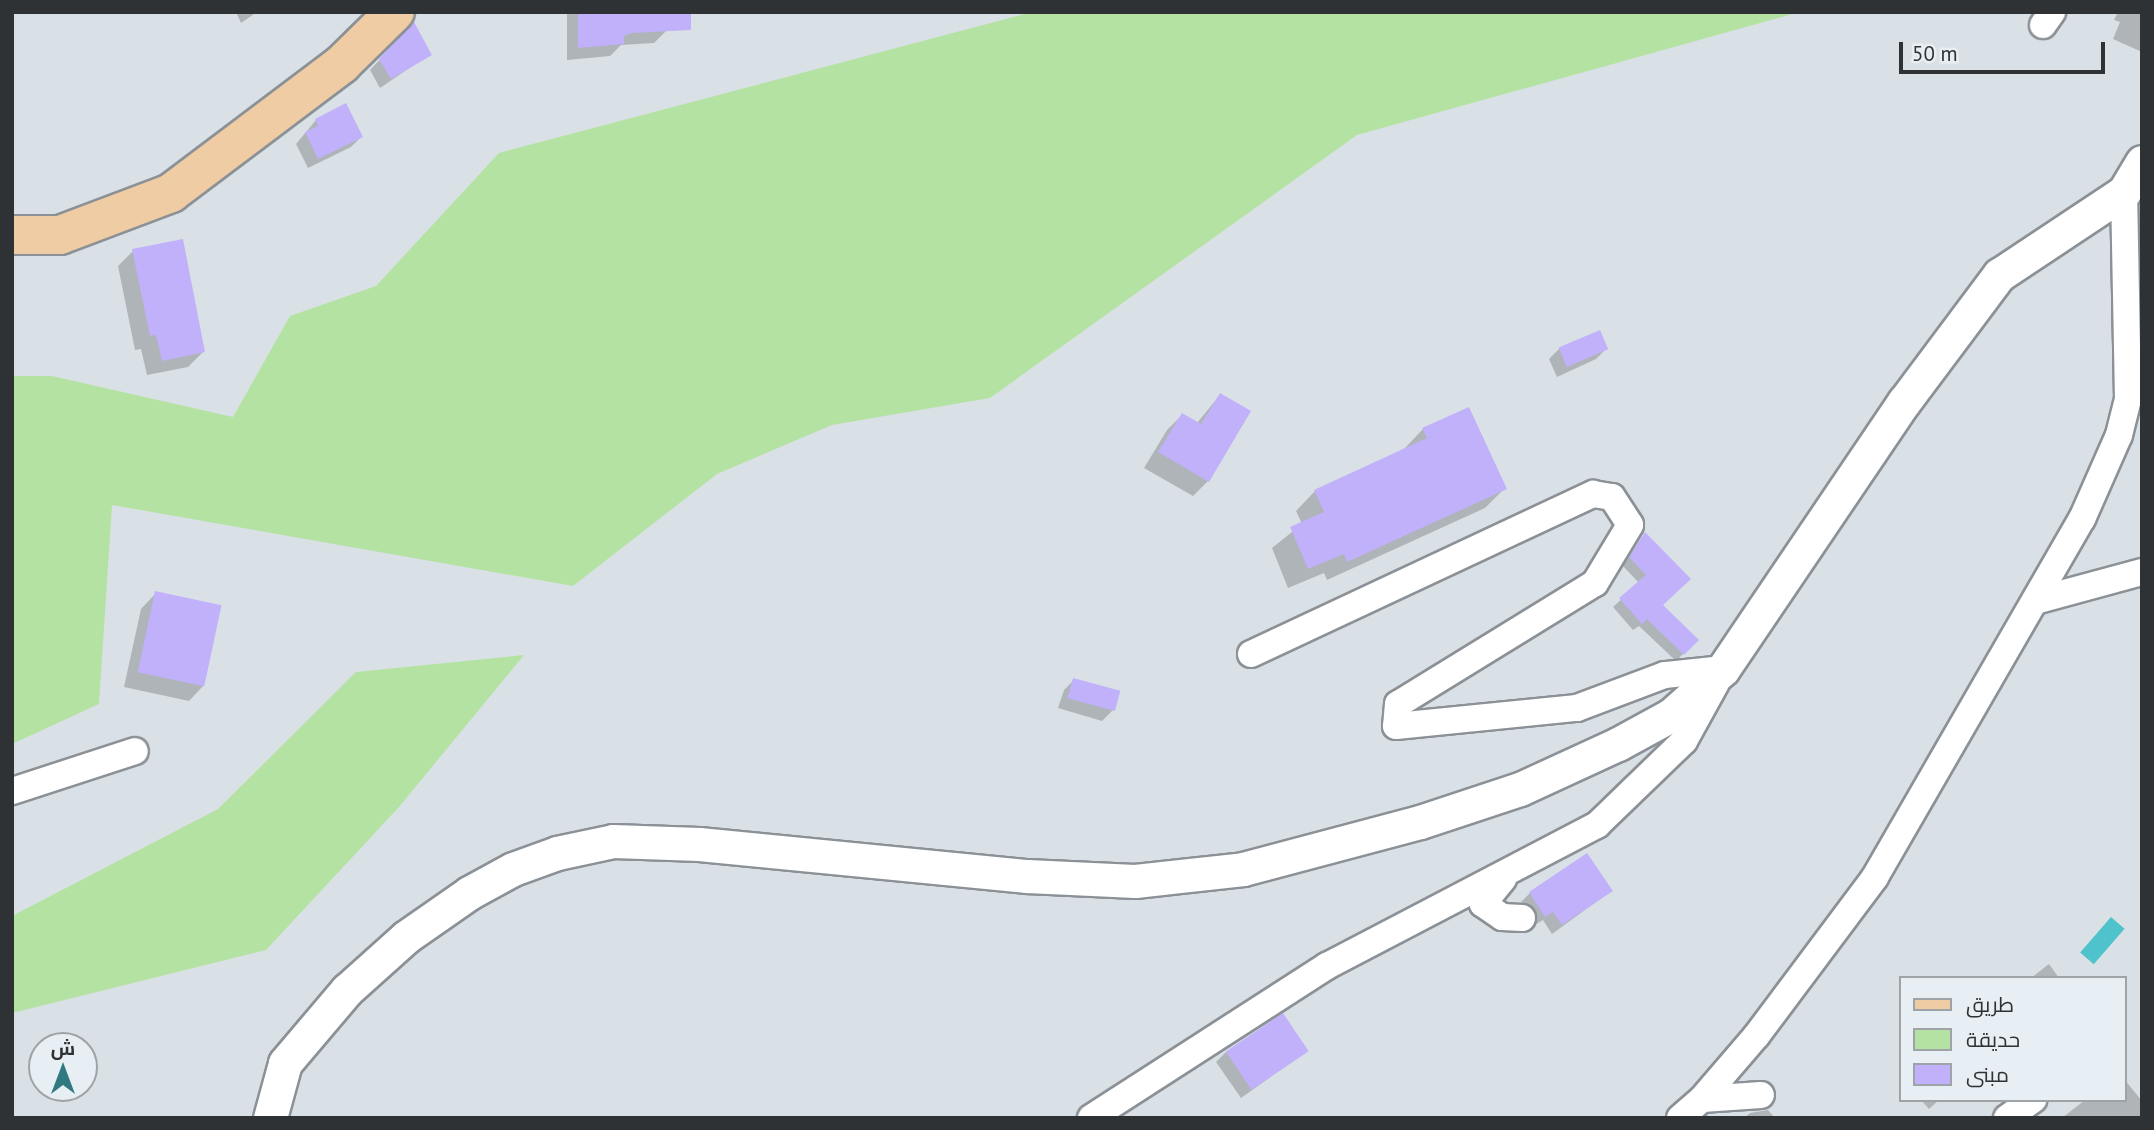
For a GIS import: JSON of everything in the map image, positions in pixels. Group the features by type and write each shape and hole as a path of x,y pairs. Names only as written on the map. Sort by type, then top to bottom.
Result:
{"main road":[{"path":"12,235 60,235 171,193 342,64 395,12"}],"street":[{"path":"1091,1118 1327,966 1597,825 1653,775 1684,741 1723,669 1904,402 1999,275 2124,192 2142,162"},
{"path":"1680,1118 1702,1100 1819,957 1875,877 2082,519 2119,435 2128,399 2124,192"},
{"path":"1251,654 1593,494 1612,497 1630,525 1595,583 1398,704 1396,726 1577,708 1665,675 1723,669"},
{"path":"2035,601 2142,572"},
{"path":"270,1118 285,1063 347,990 406,937 469,893 513,869 557,853 613,841 699,844 1027,876 1135,881 1243,869 1420,822 1520,789 1671,715 1723,669"},
{"path":"12,791 135,751"},
{"path":"1508,872 1483,904 1502,917 1521,918"},
{"path":"1702,1100 1761,1095"},
{"path":"2007,1118 2030,1102"}],"green space":[{"path":"1032,12 1800,12 1357,135 990,398 832,425 717,474 573,586 112,505 99,704 12,744 12,376 52,376 233,417 290,316 376,286 499,153"},
{"path":"524,655 399,807 266,950 12,1013 12,916 218,809 356,672"}],"water":[{"path":"2111,917 2125,929 2094,964 2080,952"}],"building":[{"path":"578,12 691,12 691,30 632,33 624,36 624,44 578,48"},
{"path":"414,22 432,55 391,79 379,59"},
{"path":"346,103 363,137 318,159 305,132 318,126 315,119"},
{"path":"183,239 205,352 162,361 156,335 150,336 132,249"},
{"path":"1600,330 1608,349 1567,367 1559,348"},
{"path":"1220,393 1251,411 1209,482 1158,452 1182,413 1201,424"},
{"path":"1469,407 1507,489 1347,562 1344,554 1308,569 1290,527 1324,512 1314,490 1427,438 1422,428"},
{"path":"1645,532 1691,579 1663,605 1699,640 1684,655 1647,619 1642,624 1619,598 1646,575 1629,557"},
{"path":"155,591 222,605 204,686 138,672"},
{"path":"1073,678 1120,691 1115,711 1068,698"},
{"path":"1587,853 1613,891 1562,925 1553,912 1545,917 1529,892"},
{"path":"1283,1013 1309,1051 1252,1090 1226,1052"}]}
